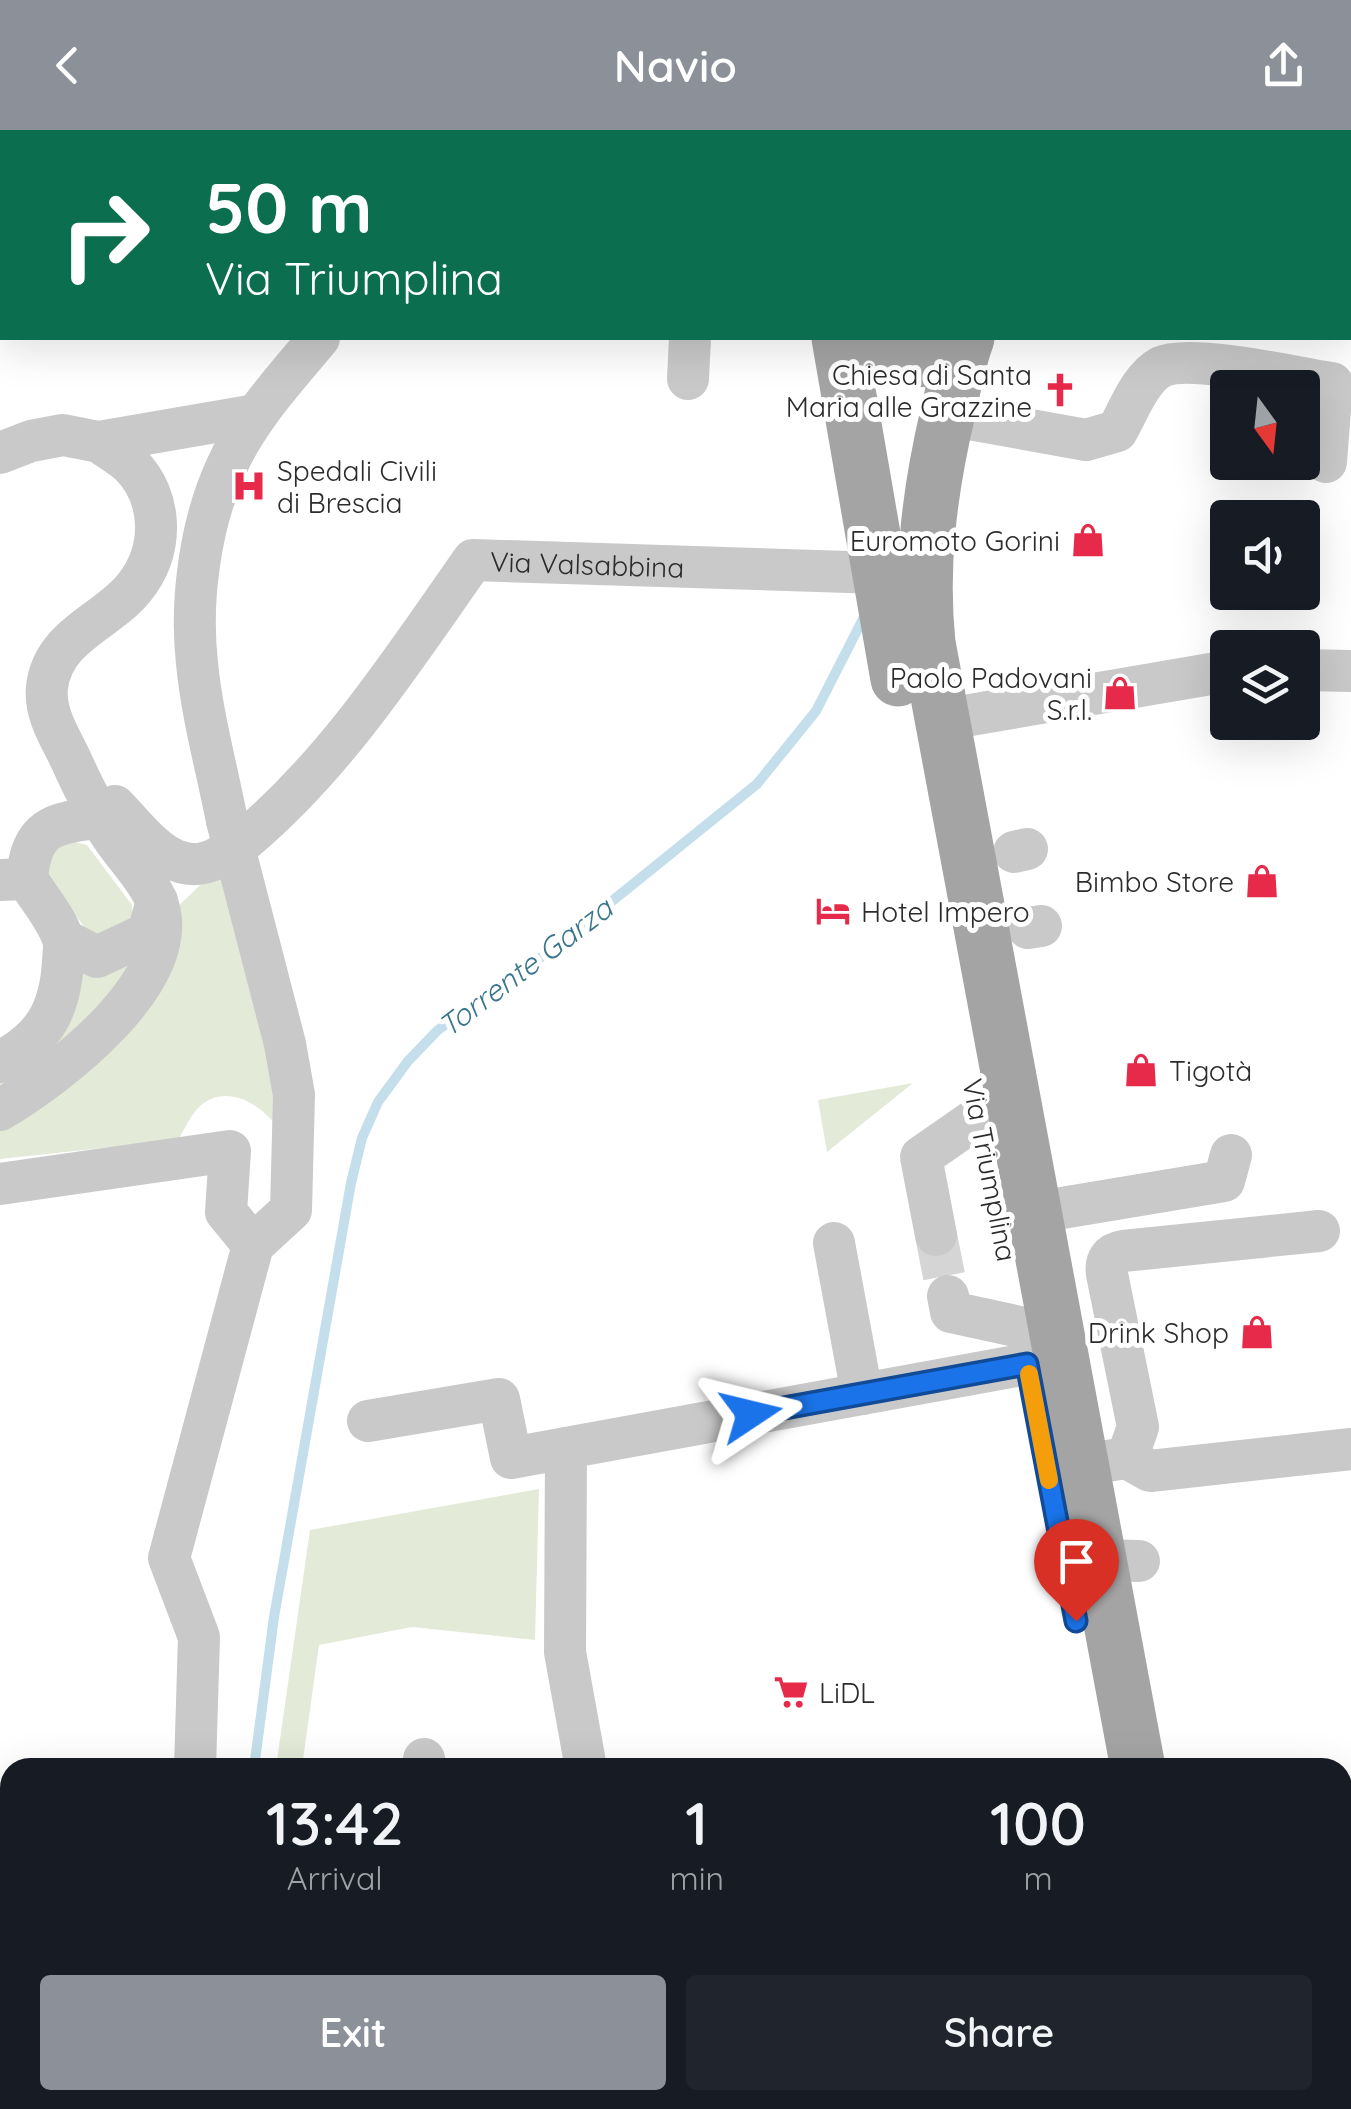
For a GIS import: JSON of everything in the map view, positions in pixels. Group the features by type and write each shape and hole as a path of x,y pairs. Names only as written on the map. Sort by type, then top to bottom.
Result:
{"main road":[{"name":"Via Triumplina","path":"839,340 1101,1758"},
{"path":"879,340 896,356 918,361 964,345"},
{"name":"Via Triumplina","path":"964,345 931,498 924,567 925,611 941,720 1034,1223 1103,1461 1119,1560 1137,1758"}],"street":[{"path":"196,1758 199,1637 169,1558 253,1245 291,1210 294,1095 286,1044 228,848 196,663 197,604 210,514 226,467 256,415 317,340"},
{"path":"688,380 690,340"},
{"path":"947,415 1086,440 1116,431 1146,381 1159,368 1197,362 1341,385 1326,462"},
{"path":"0,454 31,441 62,435 100,442 256,415"},
{"path":"0,1110 34,1090 88,1047 145,980 161,943 157,901 82,790 54,728 46,688 59,655 86,626 134,588 154,552 157,520 150,491 130,464 100,442"},
{"name":"Via Valsabbina","path":"228,848 301,788 377,697 473,560 880,573"},
{"path":"1320,671 1351,672"},
{"path":"941,720 1210,674"},
{"path":"70,758 170,860 190,865 228,848"},
{"path":"100,818 77,820 46,830 13,879 64,940 96,958 148,934 157,901"},
{"path":"0,1062 39,1034 56,1008 64,940"},
{"path":"936,1234 921,1157 980,1116"},
{"path":"0,1184 230,1151 226,1212 253,1245"},
{"path":"1034,1223 1224,1181 1231,1155"},
{"path":"1034,1223 1228,1210"},
{"path":"1103,1461 1138,1427 1106,1267 1111,1256 1123,1251 1320,1231"},
{"path":"834,1243 862,1394"},
{"path":"948,1296 951,1312 1024,1345"},
{"path":"368,1421 498,1399 510,1458 862,1394 1024,1345"},
{"path":"566,1448 565,1652 584,1758"},
{"path":"1103,1461 1150,1471 1351,1450"}],"green space":[{"path":"71,841 87,845 132,905 133,922 92,937 46,877 50,853"},
{"path":"221,865 281,1102 275,1124 250,1103 220,1096 197,1109 178,1140 0,1159 0,1120 46,1094 171,913"},
{"path":"74,958 127,964 124,991 0,1096 0,1072"},
{"path":"913,1083 827,1152 818,1100"},
{"path":"539,1489 535,1640 412,1627 319,1645 303,1758 277,1758 310,1530"}],"waterway":[{"name":"Torrente Garza","path":"255,1758 274,1617 351,1183 362,1138 378,1102 408,1061 438,1030 554,948 757,784 816,711 866,613"}],"tunnel":[{"path":"936,1235 948,1296"}],"slow traffic":[{"path":"1029,1374 1049,1480"}],"place":[{"name":"Chiesa di Santa Maria alle Grazzine","path":"1060,390"},
{"name":"Spedali Civili di Brescia","path":"249,486"},
{"name":"Euromoto Gorini","path":"1088,540"},
{"name":"Paolo Padovani S.r.l.","path":"1120,693"},
{"name":"Bimbo Store","path":"1262,881"},
{"name":"Hotel Impero","path":"833,911"},
{"name":"Tigotà","path":"1141,1070"},
{"name":"Drink Shop","path":"1257,1332"},
{"name":"LiDL","path":"791,1692"}],"route":[{"path":"751,1414 1027,1364 1076,1621"}]}
